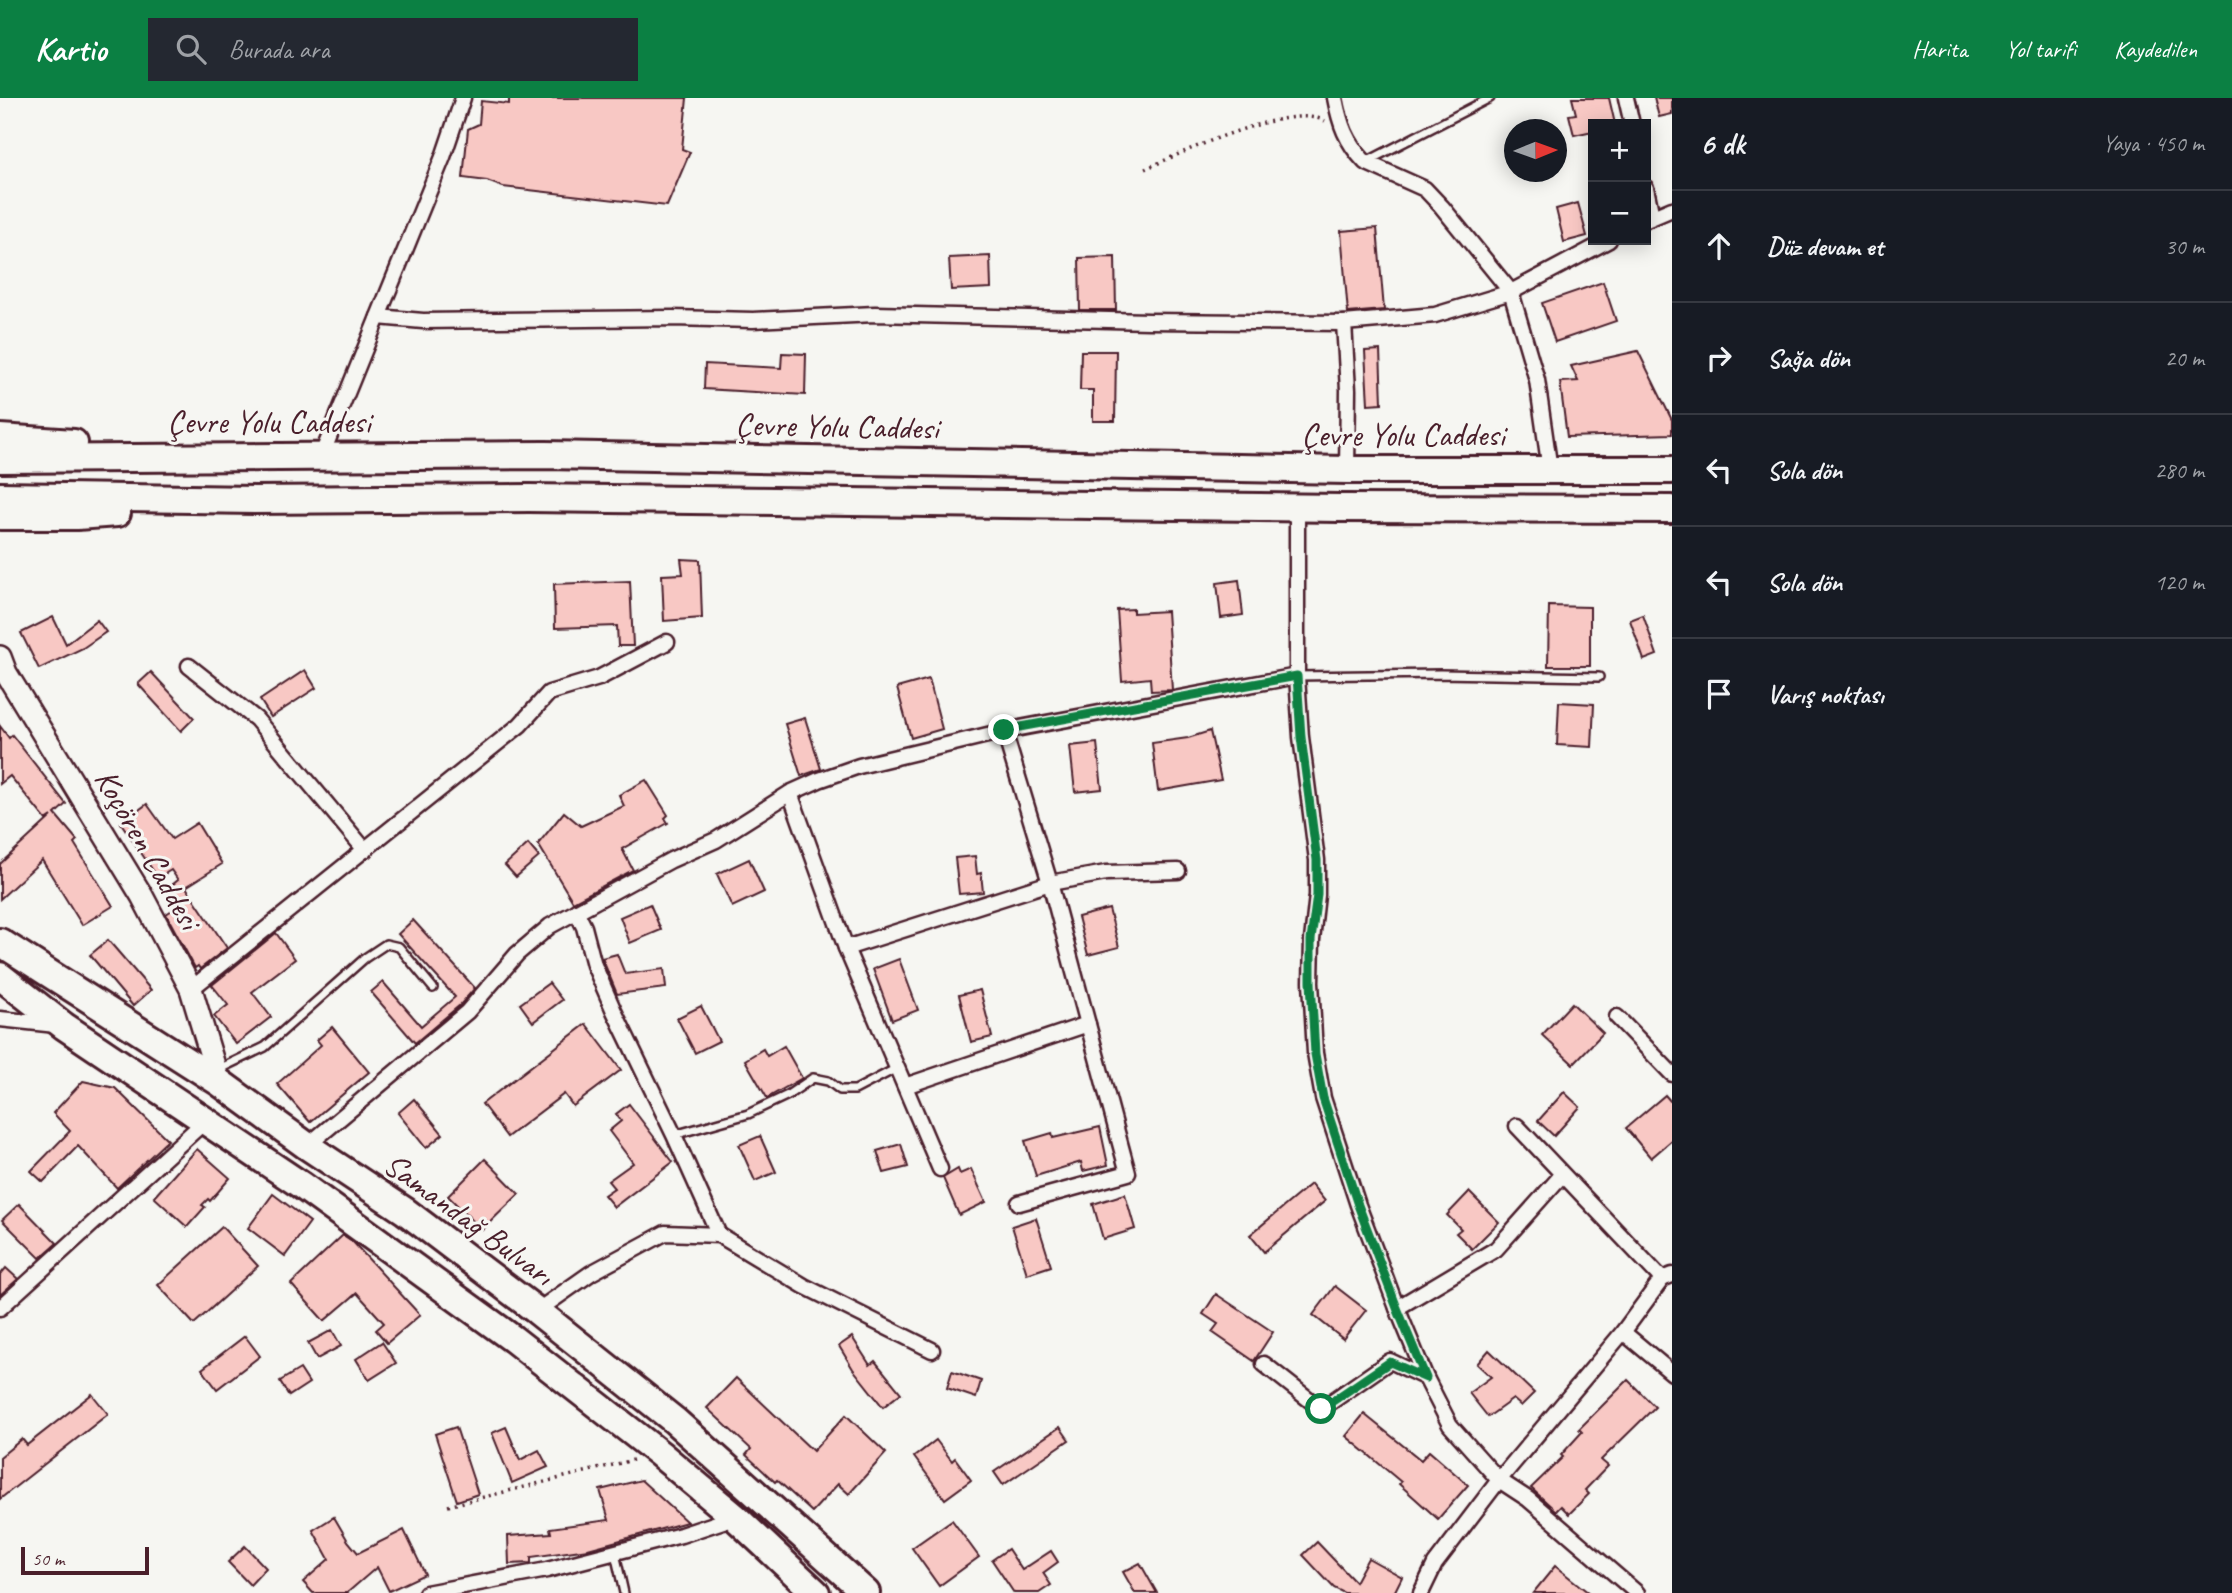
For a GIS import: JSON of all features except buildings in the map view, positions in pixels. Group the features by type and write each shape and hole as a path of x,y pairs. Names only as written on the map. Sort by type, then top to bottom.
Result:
{"highway":[{"path":"0,438 236,457"},
{"name":"Çevre Yolu Caddesi","path":"0,459 547,455 1347,470 1672,470"},
{"path":"0,496 254,500 529,498 1672,509"},
{"path":"0,516 77,516 254,500"},
{"name":"Samandağ Bulvarı","path":"0,942 217,1076 307,1146 405,1212 537,1311 675,1421 866,1593"},
{"path":"0,976 64,1026 301,1185 513,1339 660,1454 735,1517 817,1593"}],"street":[{"path":"321,457 443,157 463,98"},
{"path":"1335,98 1340,125 1348,142 1365,162 1425,189 1511,292 1537,380 1550,470"},
{"path":"1626,98 1631,119"},
{"path":"1651,217 1672,209"},
{"path":"378,317 423,321 672,318 753,320 875,314 1344,323 1434,315 1511,292 1600,245"},
{"path":"1344,323 1348,390 1347,470"},
{"path":"1297,507 1297,676 1301,737 1317,860 1317,895 1311,940 1315,1054 1323,1098 1358,1205 1397,1308 1426,1378 1450,1426 1499,1480 1528,1499 1637,1593"},
{"path":"191,989 520,725 549,693 599,678 667,642"},
{"path":"189,666 256,719 365,849"},
{"name":"Koçören Caddesi","path":"2,669 142,896 191,989 217,1076"},
{"path":"307,1146 467,1012 517,954 550,926 671,860 716,840 790,793 819,779 859,766 1004,730 1297,676"},
{"path":"1004,730 1050,883 1128,1173 1018,1203"},
{"path":"790,793 846,948 940,1169"},
{"path":"846,948 1050,883 1106,873 1178,870"},
{"path":"576,911 584,927 594,965 609,999 719,1234"},
{"path":"1617,1017 1672,1074"},
{"path":"0,1019 64,1026"},
{"path":"905,1086 1088,1024"},
{"path":"0,1308 204,1122"},
{"path":"1421,1593 1435,1563 1499,1480 1667,1277 1562,1175 1517,1126"},
{"path":"1397,1308 1496,1249 1562,1175"},
{"path":"537,1311 591,1273 665,1233 719,1234 804,1286 932,1350"},
{"path":"1623,1332 1672,1373"},
{"path":"1264,1364 1321,1409 1390,1362 1426,1378"},
{"path":"428,1593 548,1570 681,1535 735,1517"}],"lane":[{"path":"1365,162 1490,98"},
{"path":"1297,676 1440,674 1599,677"},
{"path":"217,1076 265,1046 365,958 386,944 399,947 433,988"},
{"path":"674,1135 748,1114 788,1095 813,1078 828,1081 839,1090 855,1090 897,1068"},
{"path":"615,1552 624,1593"}],"path":[{"path":"1145,169 1203,144 1291,116 1312,117 1340,125"},
{"path":"448,1506 660,1454"}],"route":[{"path":"1004,730 1297,676 1301,737 1317,860 1311,982 1315,1054 1323,1098 1358,1205 1426,1378 1390,1362 1321,1409"}]}
